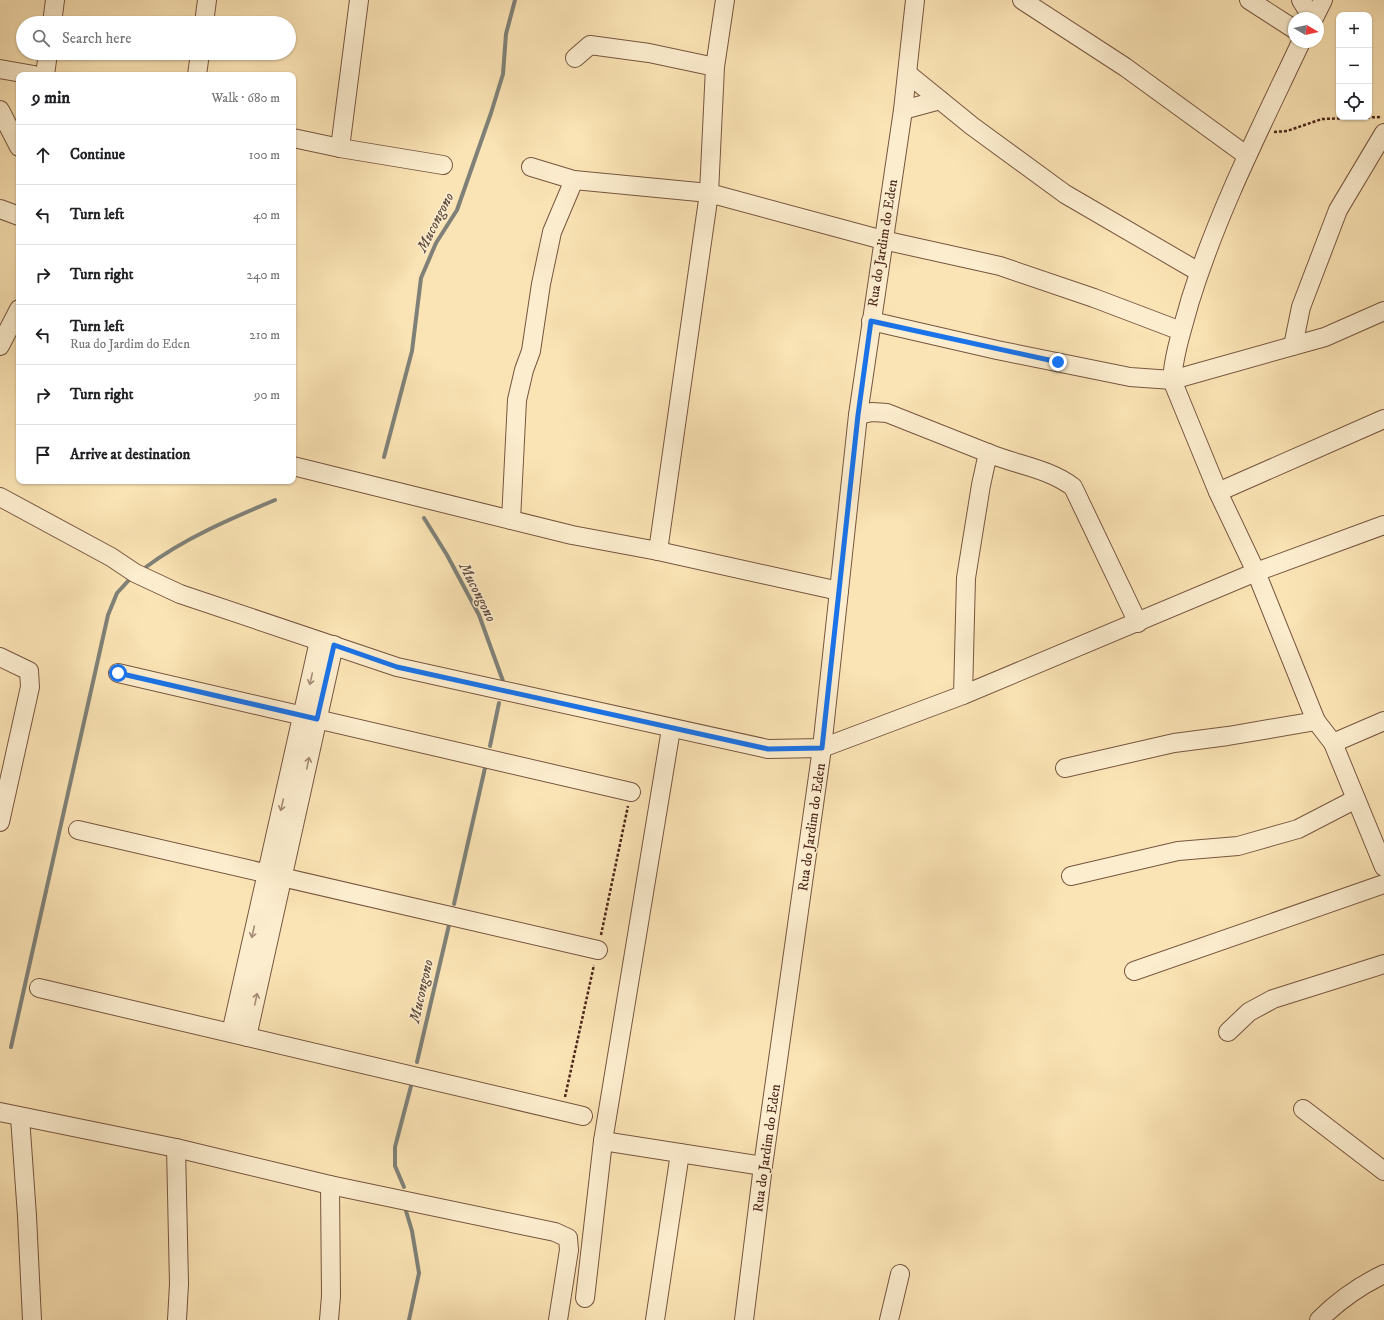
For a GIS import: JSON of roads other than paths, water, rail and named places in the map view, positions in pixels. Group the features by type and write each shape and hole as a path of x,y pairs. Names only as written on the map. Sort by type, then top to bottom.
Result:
{"street":[{"path":"53,16 55,0"},
{"path":"205,16 207,0"},
{"path":"340,148 359,0"},
{"path":"658,551 709,193 715,67 725,0"},
{"name":"Rua do Jardim do Eden","path":"744,1320 763,1166 822,748 858,415 908,74 914,0"},
{"path":"1022,0 1126,67 1246,155"},
{"path":"1249,0 1288,25"},
{"path":"1301,0 1309,12"},
{"path":"1316,12 1323,0"},
{"path":"575,58 590,45 642,52 715,67"},
{"path":"1298,48 1246,155 1199,272 1181,331 1173,363 1172,380 1218,492 1256,572 1316,721 1333,743 1384,867"},
{"path":"45,72 47,60"},
{"path":"198,72 199,60"},
{"path":"0,69 17,72"},
{"path":"908,74 972,126 1066,194 1199,272"},
{"path":"903,110 940,100"},
{"path":"0,110 16,141"},
{"path":"1292,346 1301,307 1338,210 1384,133"},
{"path":"296,139 443,166"},
{"path":"531,167 574,180 709,193 883,240 1000,266 1094,298 1181,331"},
{"path":"511,520 517,400 524,370 532,351 541,284 552,232 574,180"},
{"path":"0,209 16,215"},
{"path":"871,321 997,350 1130,377 1172,380 1325,337 1384,311"},
{"path":"7,335 16,316"},
{"path":"858,415 872,412 888,413 988,453 1021,463 1062,479 1073,488 1138,622"},
{"path":"1218,492 1384,419"},
{"path":"963,695 966,578 981,485 988,453"},
{"path":"296,467 572,536 658,551 839,591"},
{"path":"0,497 111,556 135,573 180,594 397,667 671,729 768,749 822,748 963,695 1256,572 1384,526"},
{"path":"239,1035 326,643"},
{"path":"0,657 29,672 30,687 0,822"},
{"path":"118,673 631,792"},
{"path":"1065,768 1174,743 1228,736 1316,721"},
{"path":"1333,743 1384,721"},
{"path":"585,1298 603,1141 671,729"},
{"path":"1070,876 1178,851 1238,846 1298,829 1356,799"},
{"path":"78,830 598,950"},
{"path":"1134,971 1384,884"},
{"path":"1228,1032 1249,1012 1273,1000 1384,964"},
{"path":"39,988 583,1116"},
{"path":"1303,1109 1384,1171"},
{"path":"0,1112 176,1148 330,1185 555,1232 568,1238 569,1250 558,1320"},
{"path":"20,1117 32,1320"},
{"path":"603,1141 763,1166"},
{"path":"176,1148 179,1284 177,1320"},
{"path":"654,1320 680,1153"},
{"path":"329,1320 331,1296 330,1185"},
{"path":"889,1320 900,1274"},
{"path":"1325,1317 1370,1281 1384,1274"}],"waterway":[{"name":"Mucongono","path":"384,457 412,351 421,278 436,243 457,210 491,113 503,74 506,34 515,0"},
{"path":"146,567 192,538 275,500"},
{"name":"Mucongono","path":"424,518 447,555 479,615 503,681"},
{"path":"11,1047 108,615 117,593 129,580"},
{"name":"Mucongono","path":"490,746 499,703"},
{"name":"Mucongono","path":"454,904 485,768"},
{"name":"Mucongono","path":"417,1062 449,925"},
{"name":"Mucongono","path":"404,1187 395,1166 395,1147 411,1086"},
{"name":"Mucongono","path":"406,1211 412,1231 419,1273 409,1320"}]}
